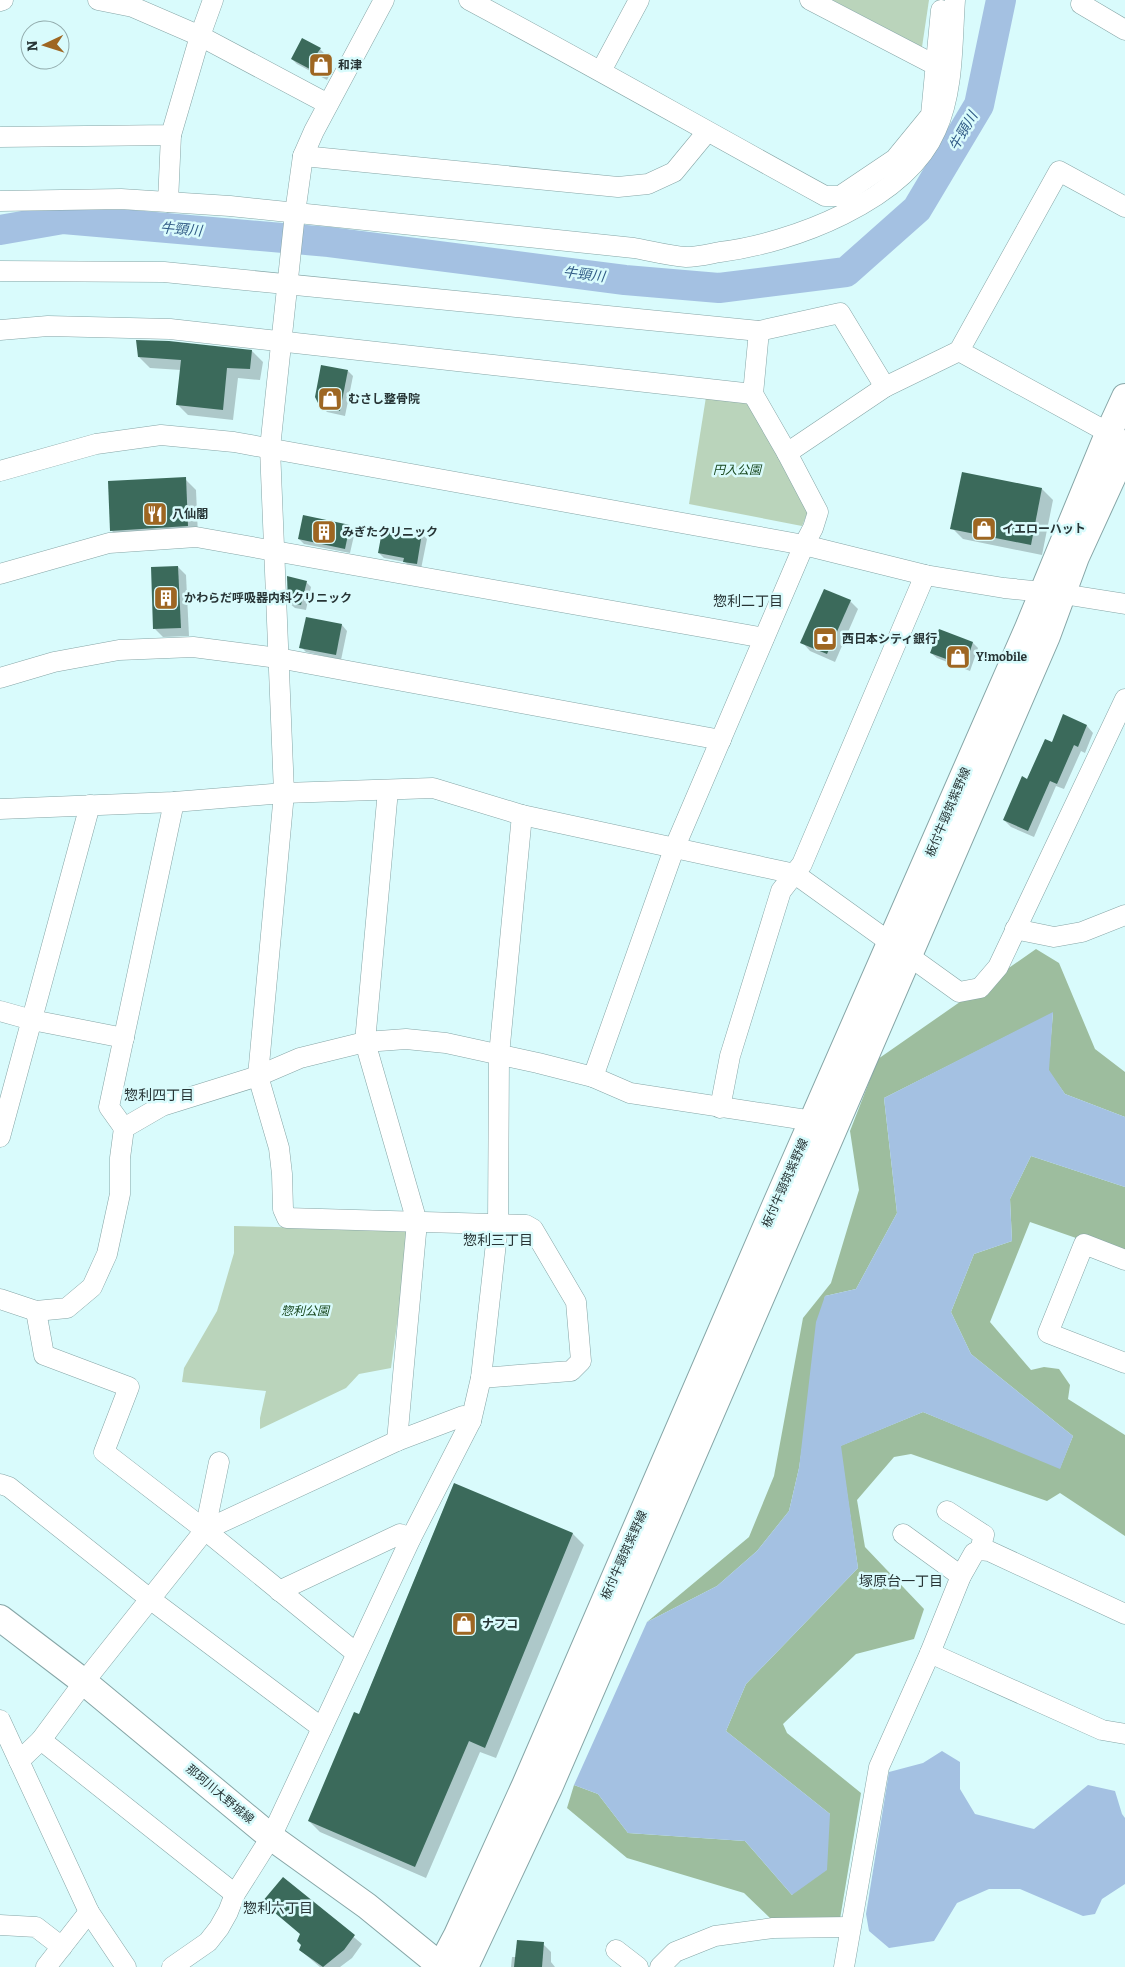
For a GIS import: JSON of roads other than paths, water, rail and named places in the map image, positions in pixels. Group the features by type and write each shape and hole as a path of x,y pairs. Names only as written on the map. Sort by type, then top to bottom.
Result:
{"main road":[{"name":"板付牛頸筑紫野線","path":"447,1967 457,1935 525,1785 813,1121 900,949 1047,636 1053,592 1119,442 1125,397"},
{"name":"板付牛頸筑紫野線","path":"447,1967 553,1779 900,949"},
{"name":"那珂川大野城線","path":"0,1618 84,1682 271,1837 367,1906 447,1967"}],"street":[{"path":"98,0 133,7 200,36 328,104"},
{"path":"168,202 171,135 200,36 213,0"},
{"path":"384,0 328,104 303,156 295,209 270,448 284,793 258,1076 279,1148 282,1174 282,1209 287,1218 526,1225 533,1229 576,1302 581,1361 571,1371 481,1378"},
{"path":"469,0 825,196 840,196 895,160 931,115 942,0"},
{"path":"601,71 639,0"},
{"path":"810,0 935,65"},
{"path":"0,201 121,199 295,209 634,248 687,257 744,249 787,238 820,226 881,191 909,170 926,150 944,112 955,0"},
{"path":"1083,0 1081,4 1125,30"},
{"path":"303,156 618,187 648,184 674,172 707,132"},
{"path":"0,137 171,135"},
{"path":"787,453 885,387 960,351 1059,171 1125,207"},
{"path":"0,271 164,272 760,331 840,313 885,387"},
{"path":"0,330 48,326 170,330 753,394"},
{"path":"593,1077 674,849 804,545 813,528 818,512 753,394 760,331"},
{"path":"960,351 1119,442"},
{"path":"0,471 96,444 161,435 270,448 804,545 925,575 1004,588 1053,592 1125,604"},
{"path":"0,574 110,543 196,537 764,638"},
{"path":"720,1108 730,1056 781,891 795,874 806,856 925,575"},
{"path":"0,678 54,662 119,650 193,647 278,658 721,740"},
{"path":"0,809 174,802 284,793 432,788 522,815 795,874 960,992 980,988 998,967 1125,699"},
{"path":"388,790 365,1042 417,1222 397,1441"},
{"path":"0,1299 36,1311 67,1308 92,1287 107,1254 120,1194 120,1158 124,1128 109,1107 174,802"},
{"path":"0,1137 90,805"},
{"path":"172,1967 208,1942 228,1912 235,1894 271,1837 411,1538 471,1421 481,1378 498,1225 498,1054 522,815"},
{"path":"1015,928 1054,937 1082,932 1125,915"},
{"path":"0,1011 32,1020 124,1038"},
{"path":"124,1128 162,1106 258,1076 300,1058 365,1042 406,1039 446,1043 498,1054 593,1077 630,1093 813,1121"},
{"path":"1125,1260 1084,1244 1048,1333 1125,1363"},
{"path":"36,1311 44,1355 129,1387 104,1452 206,1530 356,1653"},
{"path":"19,1761 41,1740 84,1682 206,1530 397,1441 462,1416 471,1421"},
{"path":"206,1530 219,1462"},
{"path":"0,1484 9,1487 150,1599 322,1728"},
{"path":"947,1511 984,1535 980,1550"},
{"path":"279,1591 400,1534 411,1538"},
{"path":"903,1534 961,1576"},
{"path":"844,1967 879,1767 930,1653 961,1576 974,1553 980,1550 989,1551 1125,1614"},
{"path":"930,1653 1102,1730 1125,1734"},
{"path":"0,1720 89,1912 126,1967"},
{"path":"41,1740 235,1894"},
{"path":"46,1967 89,1912"},
{"path":"0,1926 36,1927 62,1947"},
{"path":"660,1967 675,1952 715,1936 773,1928 850,1927"},
{"path":"616,1950 638,1967"}],"water":[{"path":"1053,1012 1049,1070 1065,1094 1125,1117 1125,1187 1031,1156 1010,1199 1012,1241 974,1254 951,1312 971,1354 1073,1436 1060,1469 923,1412 841,1446 858,1568 746,1684 726,1731 830,1814 827,1870 792,1895 745,1841 628,1833 598,1794 574,1785 647,1622 717,1586 757,1551 789,1511 799,1468 816,1322 825,1296 856,1289 897,1213 884,1098"},
{"path":"942,1751 960,1762 960,1789 975,1814 1034,1829 1088,1785 1115,1791 1125,1818 1125,1884 1102,1899 1095,1914 1083,1916 1020,1889 989,1889 957,1903 934,1941 889,1948 869,1931 866,1914 889,1772 923,1763"}],"waterway":[{"name":"牛頸川","path":"0,230 63,219 329,242 625,280 719,288 846,272 917,209 979,105 1001,0"}],"place":[{"name":"和津","path":"321,65"},
{"name":"むさし整骨院","path":"330,399"},
{"name":"八仙閣","path":"155,514"},
{"name":"イエローハット","path":"984,529"},
{"name":"みぎたクリニック","path":"324,532"},
{"name":"かわらだ呼吸器内科クリニック","path":"166,598"},
{"name":"西日本シティ銀行","path":"825,639"},
{"name":"Y!mobile","path":"958,657"},
{"name":"ナフコ","path":"464,1624"}],"district":[{"name":"惣利二丁目","path":"748,601"},
{"name":"惣利四丁目","path":"159,1095"},
{"name":"惣利三丁目","path":"498,1240"},
{"name":"塚原台一丁目","path":"901,1581"},
{"name":"惣利六丁目","path":"278,1908"}],"park label":[{"name":"円入公園","path":"737,470"},
{"name":"惣利公園","path":"305,1311"}]}
